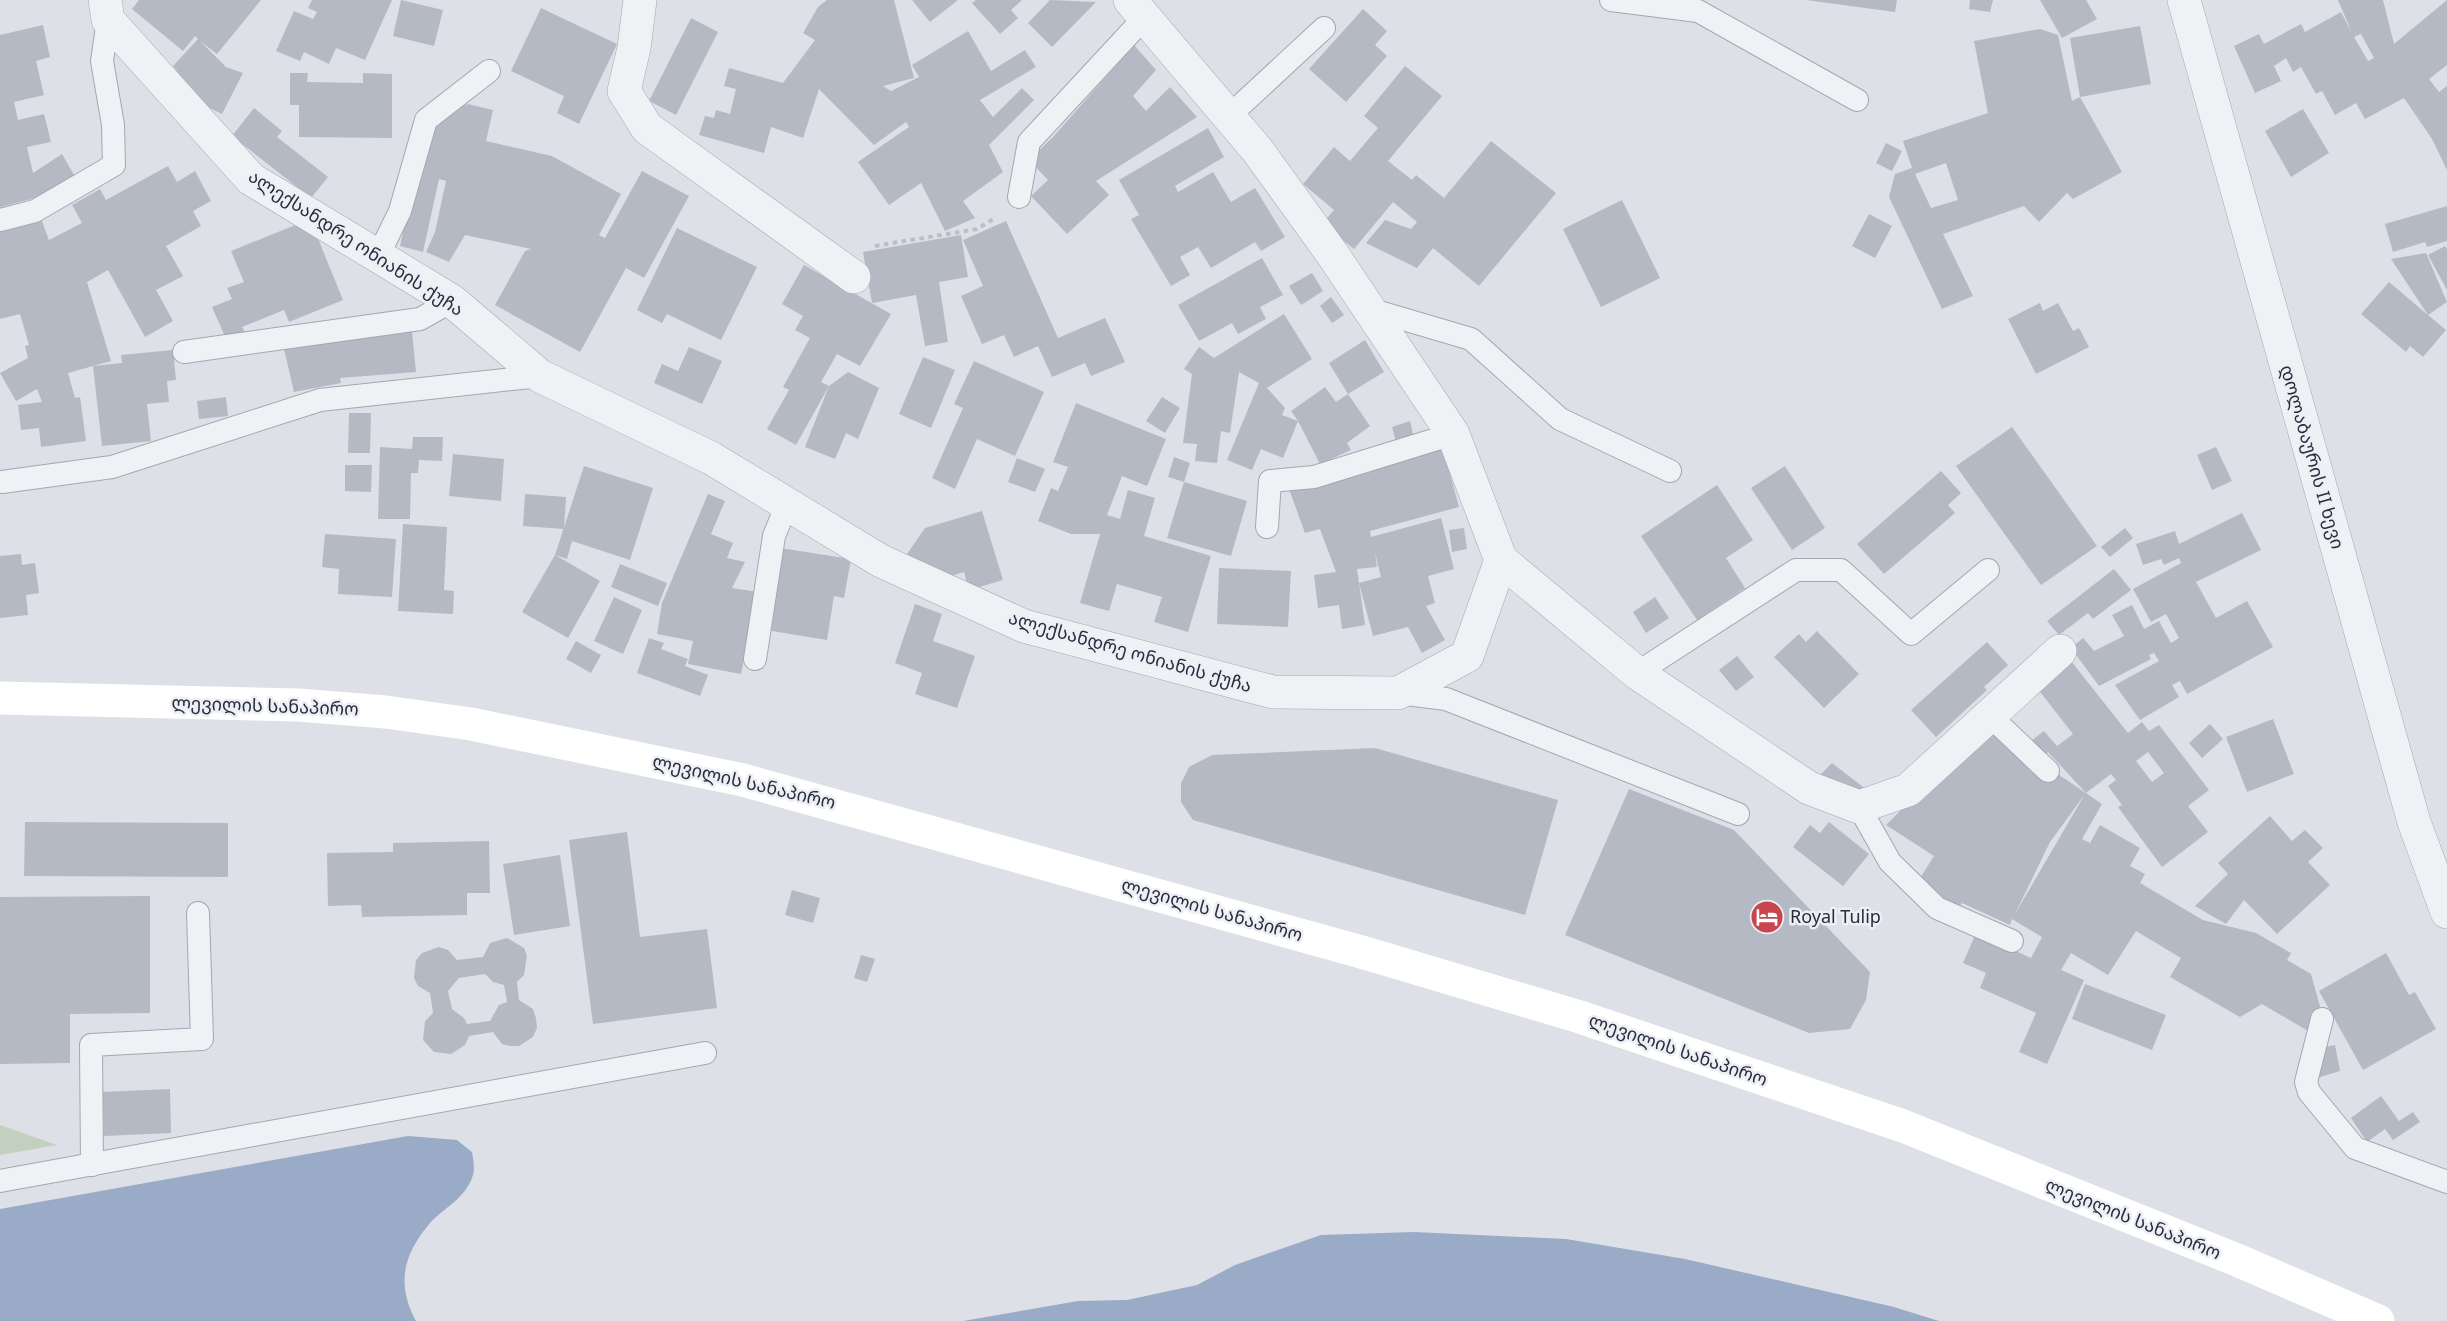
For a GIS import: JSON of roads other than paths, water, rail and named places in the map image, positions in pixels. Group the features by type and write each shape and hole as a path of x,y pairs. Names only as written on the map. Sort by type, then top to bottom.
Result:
{"main road":[{"name":"ლევილის სანაპირო","path":"0,698 298,705 386,712 471,724 743,780 1354,950 1580,1017 1903,1126 2237,1260 2378,1321"}],"street":[{"path":"640,0 634,48 624,91 647,129 854,277"},
{"name":"დოლაბაურის II ხევი","path":"2184,0 2411,810 2447,912"},
{"path":"1137,9 1258,151 1370,309 1453,434 1501,560 1637,673 1809,788 1859,807 1908,790 2060,651"},
{"name":"ალექსანდრე ონიანის ქუჩა","path":"106,10 251,179 452,301 540,376 711,458 881,561 1024,626 1273,692 1398,693 1467,656 1501,560"}],"lane":[{"path":"1611,0 1698,11 1857,100"},
{"path":"1019,197 1029,142 1137,9"},
{"path":"0,220 34,211 114,165 113,125 102,61 106,10"},
{"path":"1229,116 1324,28"},
{"path":"378,256 400,211 426,120 489,71"},
{"path":"184,352 420,319 452,301"},
{"path":"1370,309 1472,339 1560,419 1670,471"},
{"path":"2,482 112,467 320,400 540,376"},
{"path":"1267,527 1270,481 1314,477 1453,434"},
{"path":"755,659 774,536 788,504"},
{"path":"1637,673 1796,570 1841,570 1911,634 1988,570"},
{"path":"1398,693 1446,699 1738,814"},
{"path":"1989,715 2048,771"},
{"path":"1859,807 1890,862 1937,908 2012,941"},
{"path":"92,1165 91,1045 202,1039 198,913"},
{"path":"2322,1019 2306,1082 2309,1092 2355,1148 2447,1182"},
{"path":"0,1181 705,1053"}],"water":[{"path":"408,1136 457,1140 472,1152 474,1167 470,1183 465,1190 430,1223 408,1258 405,1270 406,1295 416,1321 0,1321 0,1209"},
{"path":"1414,1232 1566,1239 1685,1259 1894,1307 1939,1321 963,1321 1078,1301 1127,1300 1197,1285 1235,1265 1321,1235"}],"place":[{"name":"Royal Tulip","path":"1767,917"}]}
